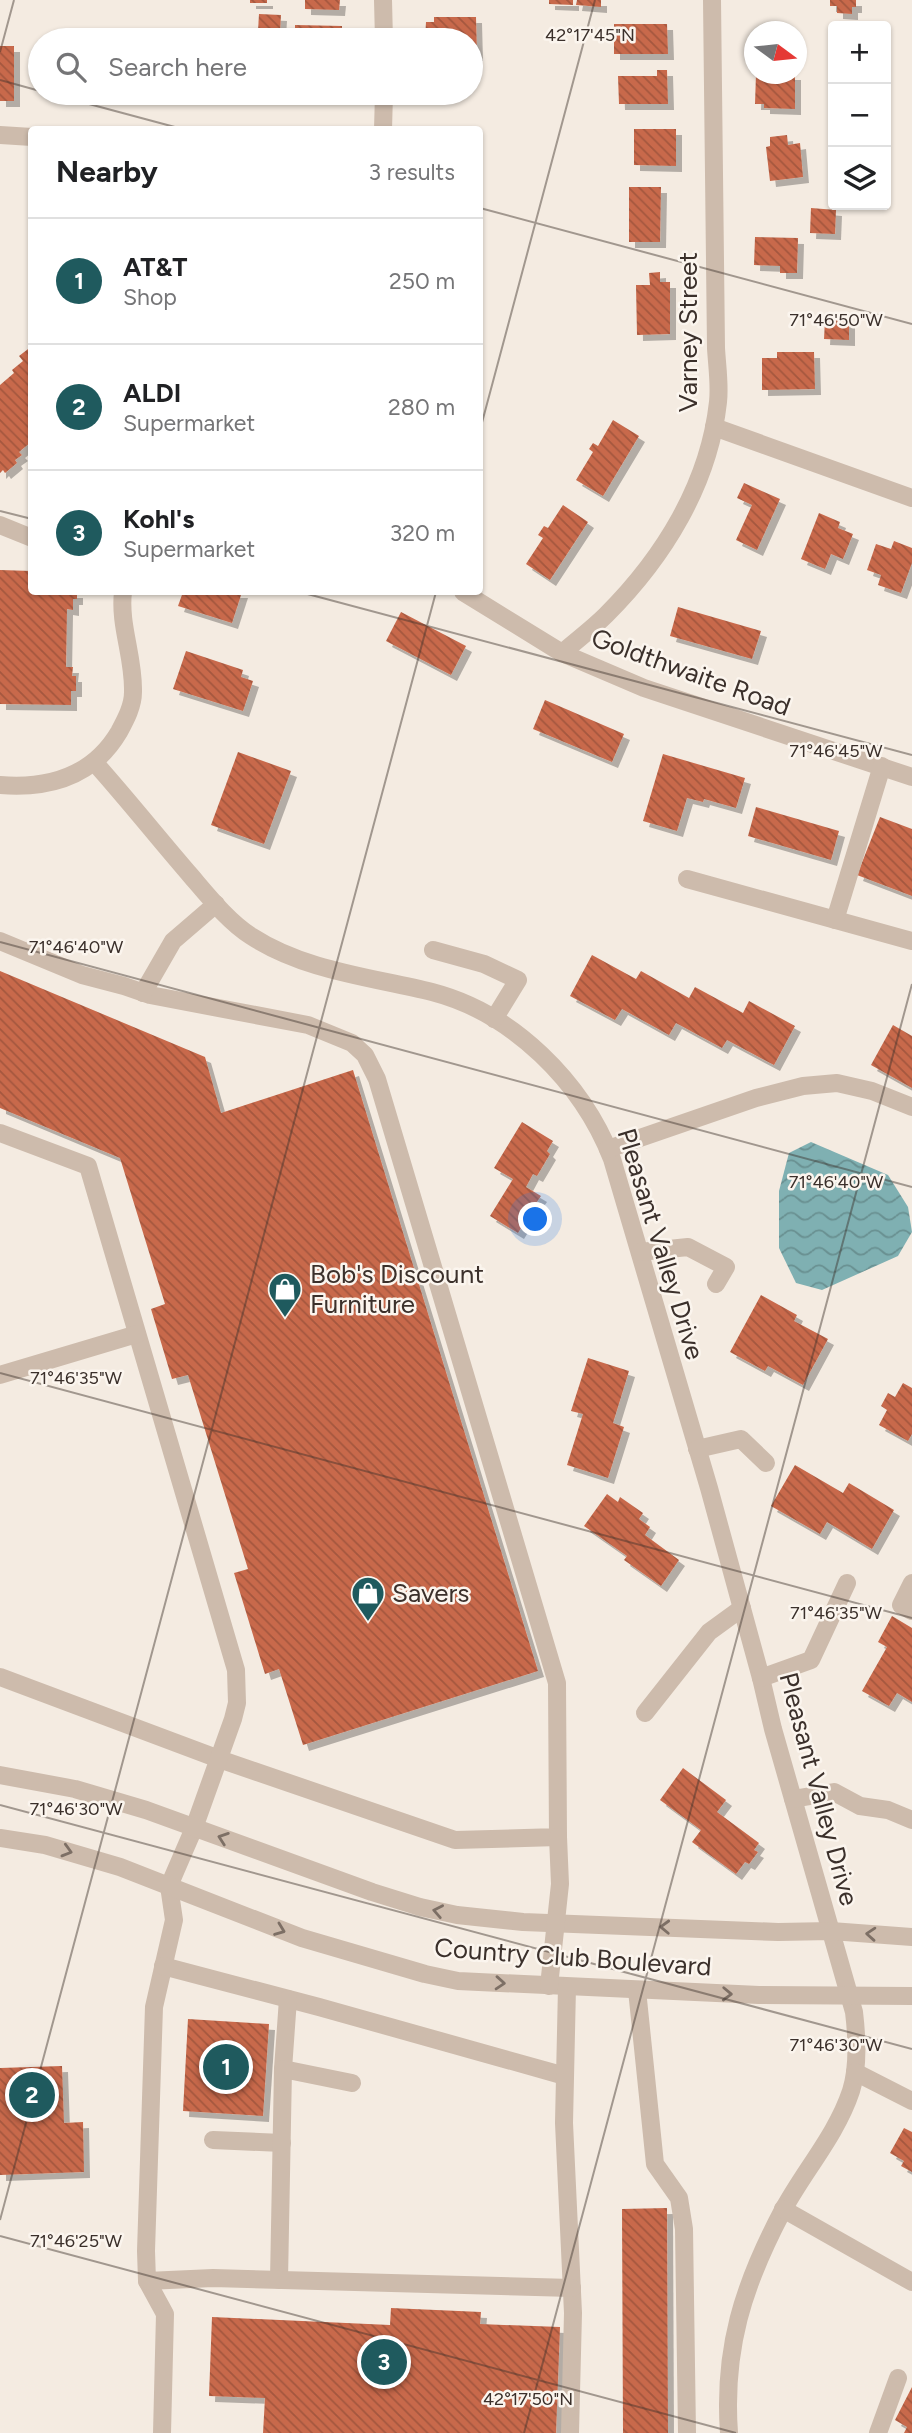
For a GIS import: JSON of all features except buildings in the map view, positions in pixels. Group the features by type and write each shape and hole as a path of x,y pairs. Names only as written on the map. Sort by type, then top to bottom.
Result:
{"street":[{"path":"383,0 384,28"},
{"name":"Varney Street","path":"562,653 606,615 667,543 687,508 711,444 719,399 716,348 712,0"},
{"path":"384,105 384,126"},
{"path":"0,135 28,137"},
{"path":"714,427 912,498"},
{"path":"3,532 28,537"},
{"path":"0,785 49,782 75,775 95,763 117,735 128,716 134,694 129,647 121,610 123,595"},
{"name":"Goldthwaite Road","path":"468,595 562,653 644,688 912,777"},
{"name":"Pleasant Valley Drive","path":"95,763 216,904 249,935 277,951 357,976 453,998 481,1010 531,1044 563,1079 584,1106 608,1149 742,1608 856,2028 855,2072 851,2091 841,2115 783,2209 760,2257 738,2316 731,2349 729,2433"},
{"path":"835,920 882,766"},
{"path":"687,879 912,942"},
{"path":"143,993 173,941 216,904"},
{"path":"0,941 82,975 143,993 308,1025 352,1043 365,1055 377,1079 557,1683 560,1885 557,1923 558,1987 565,2076 564,2123 572,2288 570,2433"},
{"path":"433,950 484,964 518,980 494,1019"},
{"path":"608,1149 744,1102 803,1086 837,1083 872,1091 912,1107"},
{"path":"0,1133 88,1166 236,1670 237,1703 194,1828 169,1886 174,1920 154,2007 147,2281 165,2314 162,2433"},
{"path":"640,1252 688,1247 726,1267 716,1284"},
{"path":"0,1374 137,1334"},
{"path":"697,1449 741,1439 766,1464"},
{"path":"761,1678 811,1660 847,1583"},
{"path":"912,1583 901,1605 912,1611"},
{"path":"645,1713 709,1632 742,1608"},
{"path":"0,1677 219,1759 456,1840 558,1837"},
{"name":"Country Club Boulevard","path":"0,1775 75,1789 146,1810 420,1907 490,1919 778,1932 831,1931 912,1937"},
{"path":"793,1799 834,1792 860,1806 888,1810 912,1820"},
{"name":"Country Club Boulevard","path":"0,1838 70,1852 120,1867 302,1938 458,1981 637,1990 912,1996"},
{"path":"163,1966 565,2076"},
{"path":"637,1990 654,2164 678,2198 684,2229 687,2433"},
{"path":"279,2280 283,2069 288,1999"},
{"path":"283,2069 352,2083"},
{"path":"855,2072 912,2101"},
{"path":"213,2140 282,2143"},
{"path":"783,2209 912,2282"},
{"path":"147,2281 214,2278 572,2288"},
{"path":"878,2433 898,2378"}],"water":[{"path":"811,1142 888,1175 908,1207 912,1232 898,1256 822,1290 796,1283 779,1248 779,1191 789,1153"}],"place":[{"name":"Bob's Discount Furniture","path":"285,1319"},
{"name":"Savers","path":"368,1623"},
{"name":"AT&T","path":"226,2067"},
{"name":"ALDI","path":"32,2095"},
{"name":"Kohl's","path":"384,2362"}]}
